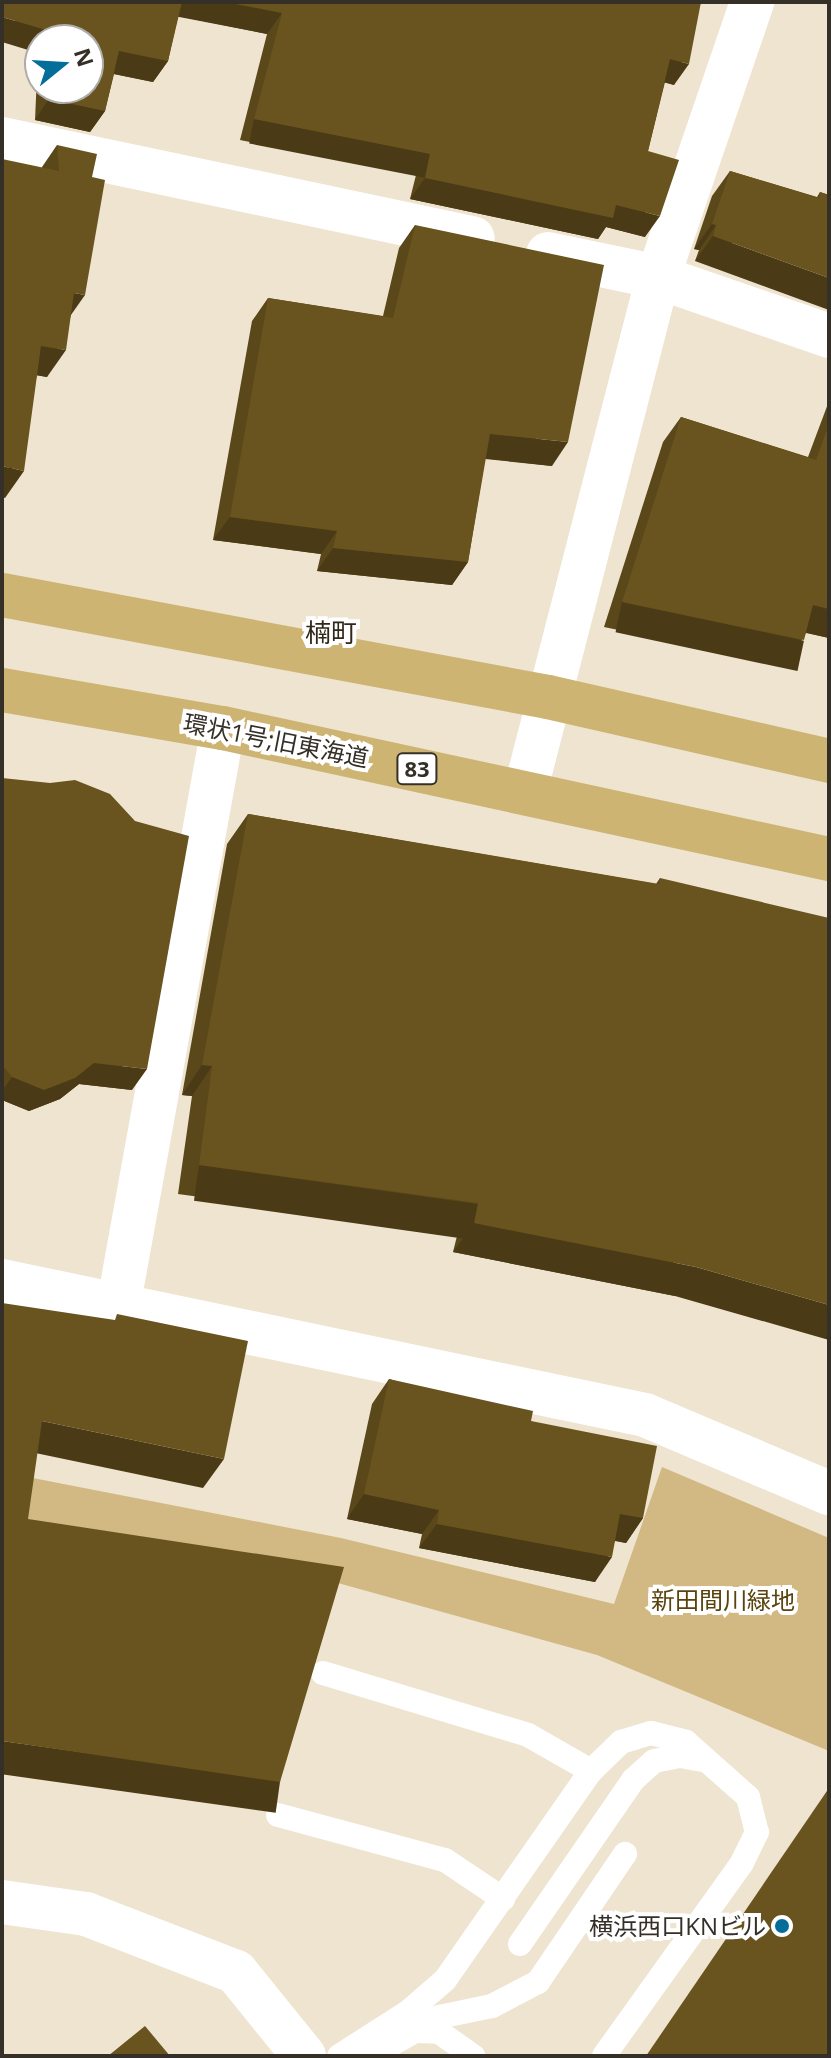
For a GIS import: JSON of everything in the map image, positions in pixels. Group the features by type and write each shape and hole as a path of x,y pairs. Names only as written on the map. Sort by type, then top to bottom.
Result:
{"main road":[{"path":"2,595 548,697 829,761"},
{"name":"環状1号;旧東海道","path":"2,690 223,728 829,859"}],"street":[{"path":"525,792 658,277 752,2"},
{"path":"2,139 658,277 829,336"},
{"path":"119,1302 223,728"},
{"path":"2,1281 119,1302 645,1415 829,1493"},
{"path":"2,1902 86,1914 236,1972 304,2056"}],"lane":[{"path":"323,1673 528,1735 591,1771"},
{"path":"339,2056 408,2012 445,1980 591,1771 621,1742 651,1733 686,1742 748,1797 757,1832 742,1863 604,2056"},
{"path":"520,1944 633,1780 654,1761 680,1756 709,1762"},
{"path":"278,1815 445,1860 503,1899"},
{"path":"371,2056 439,2017 492,2006 538,1982 625,1854"},
{"path":"415,2031 439,2032 473,2056"}],"green space":[{"name":"新田間川緑地","path":"662,1467 829,1538 829,1751 597,1655 327,1580 2,1514 2,1472 341,1538 614,1604"}],"building":[{"path":"2,2 182,2 168,61 119,51 105,111 72,104 104,104 104,24 26,24 2,17"},
{"path":"226,2 701,2 689,64 670,59 648,151 679,160 660,216 616,205 613,218 425,178 430,154 254,119 282,13"},
{"path":"57,145 97,154 92,177 105,180 85,295 74,293 66,350 41,346 24,471 2,466 2,159 59,171"},
{"path":"730,171 819,198 820,192 829,195 829,278 713,236 716,225 712,224"},
{"path":"415,225 604,265 568,442 490,434 468,562 333,548 337,531 230,517 268,298 393,318"},
{"path":"681,417 816,460 829,424 829,609 813,605 804,640 622,602"},
{"path":"2,778 50,783 75,780 110,794 135,821 189,836 147,1069 94,1063 75,1078 44,1090 12,1077 2,1065"},
{"path":"248,814 659,884 660,878 829,918 829,1305 696,1267 474,1223 478,1203 199,1165 212,1066 202,1065"},
{"path":"2,1303 115,1320 117,1314 248,1341 224,1459 42,1421 28,1519 344,1567 280,1782 2,1741"},
{"path":"389,1379 533,1411 531,1421 657,1446 643,1518 620,1514 612,1557 437,1524 439,1510 364,1494"},
{"name":"横浜西口KNビル","path":"829,1788 829,2056 646,2056"},
{"path":"145,2026 170,2056 108,2056"}],"place":[{"name":"横浜西口KNビル","path":"782,1926"}],"district":[{"name":"楠町","path":"331,633"}]}
